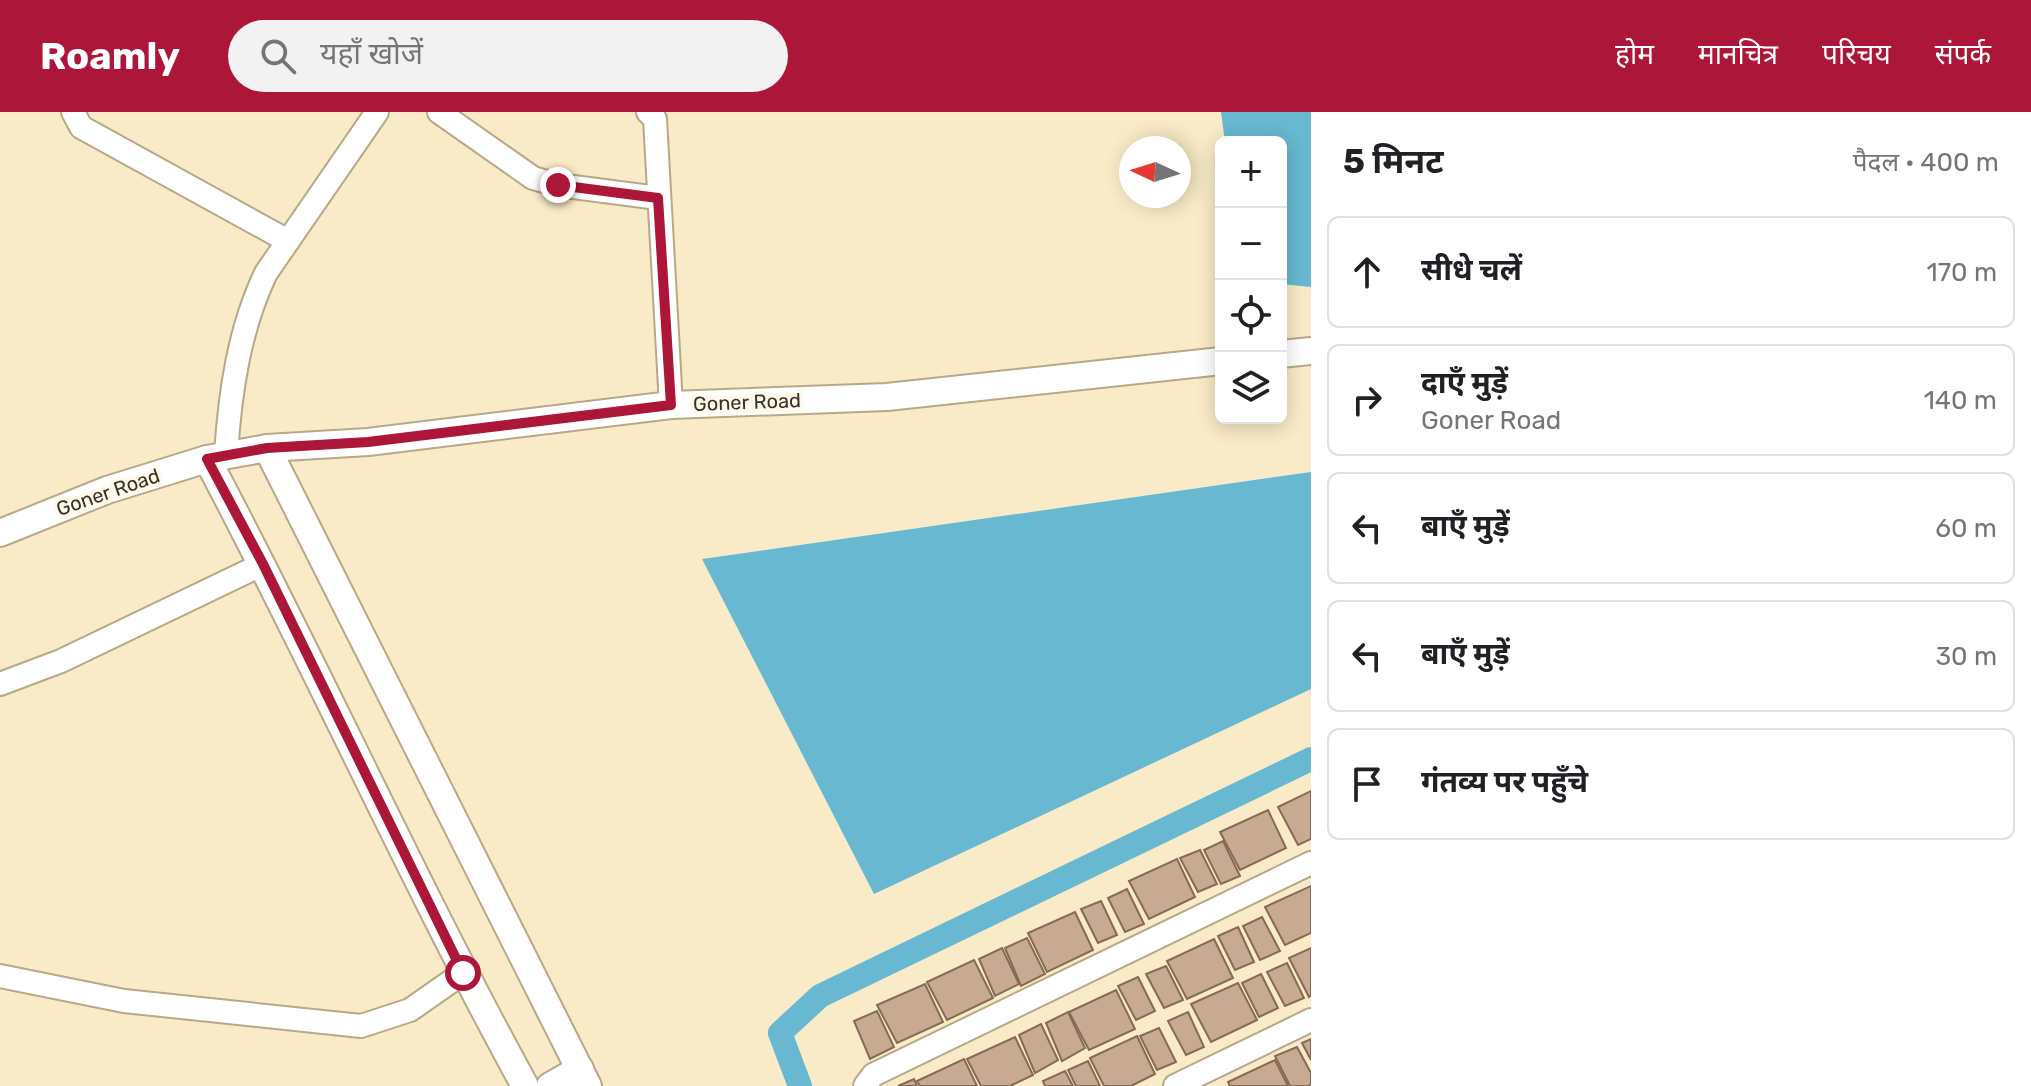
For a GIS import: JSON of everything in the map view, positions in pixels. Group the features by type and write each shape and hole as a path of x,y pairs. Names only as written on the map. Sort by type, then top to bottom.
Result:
{"street":[{"path":"73,112 81,127 288,241"},
{"path":"377,112 256,292 217,456 263,564 463,973 525,1086"},
{"path":"439,112 533,178 558,185 658,198"},
{"path":"653,114 671,405"},
{"path":"1287,353 1311,351"},
{"name":"Goner Road","path":"7,524 217,456 267,448 368,442 671,405 887,397 1215,362"},
{"path":"267,448 584,1077 550,1086"},
{"path":"0,684 61,661 263,564"},
{"path":"865,1086 873,1075 1311,863"},
{"path":"0,976 124,1001 361,1026 410,1010 463,973"},
{"path":"1175,1086 1311,1020"}],"water":[{"path":"1221,112 1311,112 1311,287 1287,285 1287,136 1224,136"},
{"path":"1311,472 1311,689 874,894 702,559"}],"building":[{"path":"1311,791 1311,839 1298,845 1278,807"},
{"path":"1268,810 1286,848 1240,870 1220,832"},
{"path":"1223,841 1240,876 1221,884 1204,850"},
{"path":"1200,850 1217,884 1198,892 1180,858"},
{"path":"1177,859 1195,897 1149,919 1129,881"},
{"path":"1311,886 1311,933 1285,945 1265,907"},
{"path":"1127,889 1144,924 1125,932 1108,898"},
{"path":"1101,901 1117,935 1098,943 1081,909"},
{"path":"1075,912 1093,950 1047,972 1028,933"},
{"path":"1262,917 1280,951 1260,960 1243,926"},
{"path":"1238,927 1254,962 1235,970 1218,936"},
{"path":"1027,938 1045,974 1021,986 1005,948"},
{"path":"1214,939 1233,978 1187,999 1167,961"},
{"path":"1002,948 1019,984 995,996 979,959"},
{"path":"1311,948 1311,995 1309,997 1289,958"},
{"path":"974,960 993,998 947,1020 927,982"},
{"path":"1287,963 1304,998 1285,1006 1267,972"},
{"path":"1166,966 1183,1000 1164,1008 1146,974"},
{"path":"1261,974 1278,1008 1259,1017 1242,983"},
{"path":"1138,977 1155,1011 1136,1020 1118,986"},
{"path":"1238,983 1257,1020 1211,1042 1191,1004"},
{"path":"925,984 943,1022 897,1043 877,1005"},
{"path":"1116,990 1135,1029 1089,1050 1069,1012"},
{"path":"877,1011 894,1047 870,1059 854,1021"},
{"path":"1068,1012 1085,1048 1062,1061 1046,1023"},
{"path":"1188,1012 1204,1047 1186,1055 1168,1021"},
{"path":"1041,1024 1058,1060 1035,1073 1019,1035"},
{"path":"1159,1028 1176,1062 1157,1070 1140,1036"},
{"path":"1137,1036 1155,1074 1131,1086 1104,1086 1090,1058"},
{"path":"1015,1037 1033,1075 1010,1086 981,1086 967,1059"},
{"path":"1311,1039 1311,1060 1302,1043"},
{"path":"1297,1047 1311,1073 1311,1084 1308,1086 1290,1086 1275,1056"},
{"path":"964,1059 977,1086 920,1086 917,1081"},
{"path":"1275,1060 1288,1086 1230,1086 1228,1082"},
{"path":"1088,1061 1100,1086 1076,1086 1068,1070"},
{"path":"1065,1071 1073,1086 1045,1086 1043,1081"},
{"path":"914,1079 917,1086 898,1086"}],"waterway":[{"path":"800,1086 780,1033 820,996 1311,759"}],"route":[{"path":"463,973 263,564 207,459 267,448 368,442 671,405 658,198 558,185"}]}
